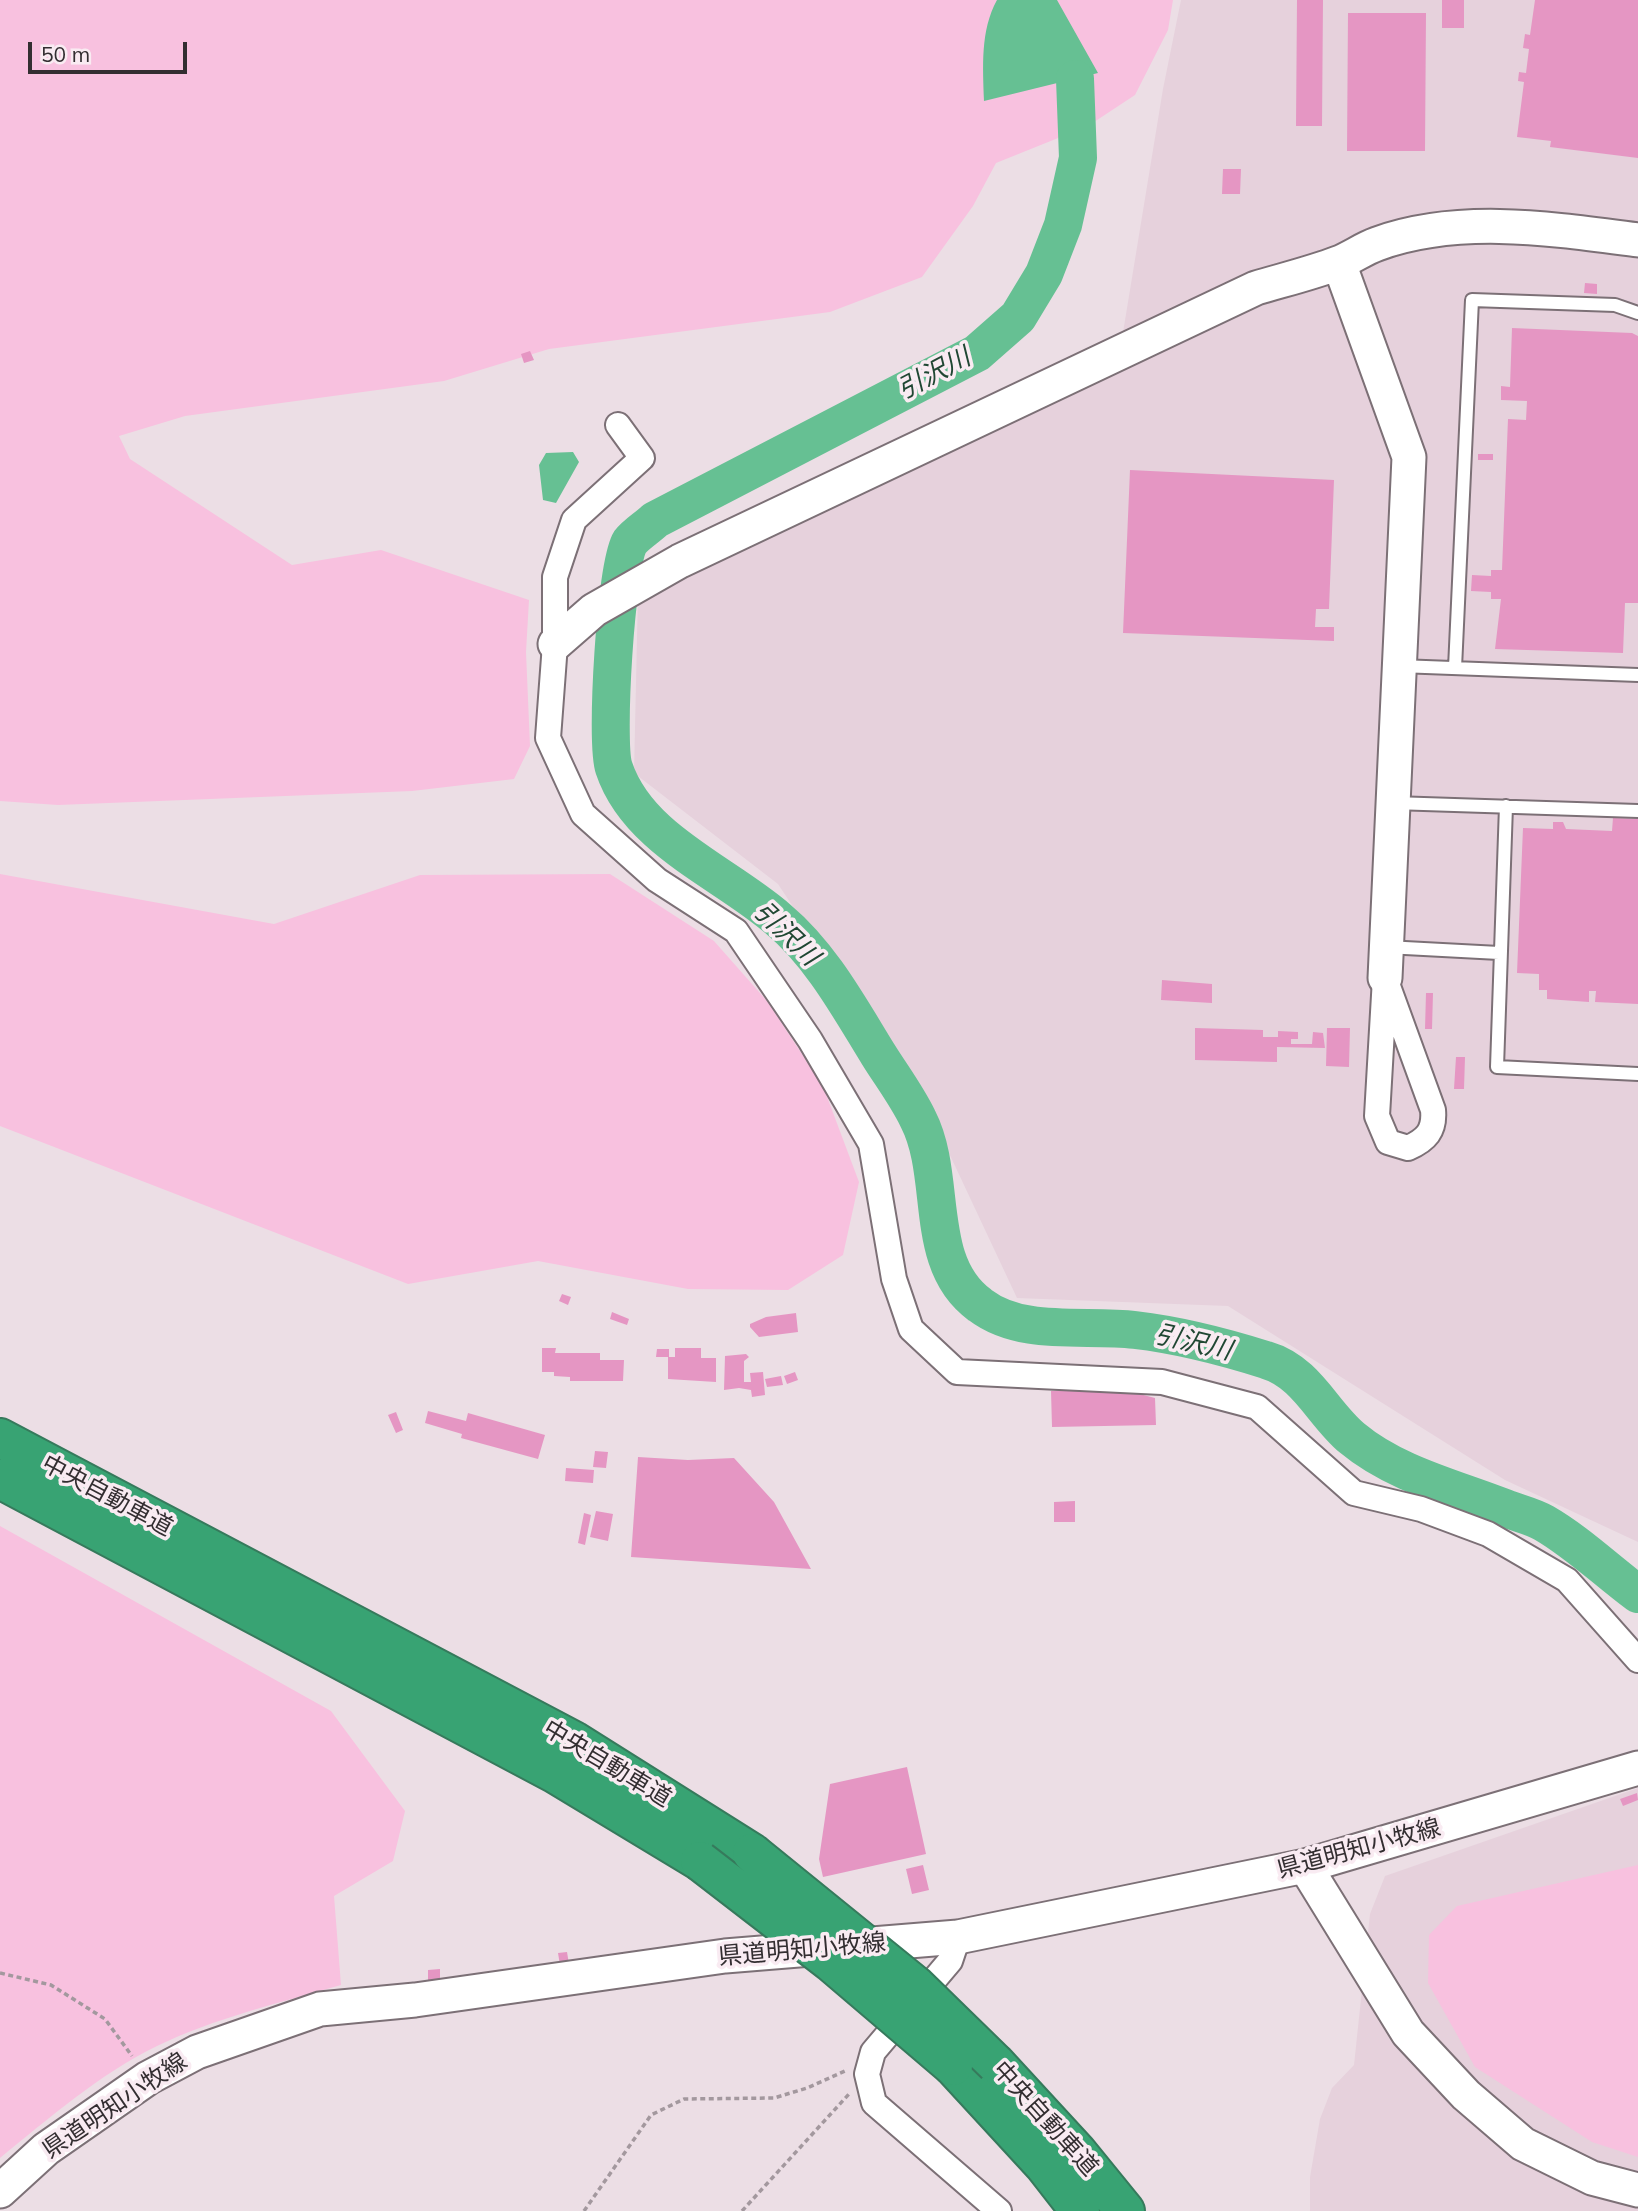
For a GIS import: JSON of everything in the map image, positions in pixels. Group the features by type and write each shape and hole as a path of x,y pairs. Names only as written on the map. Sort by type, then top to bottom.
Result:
{"highway":[{"name":"中央自動車道","path":"0,1438 574,1741 752,1853 916,1986 996,2064 1125,2211"},
{"name":"中央自動車道","path":"0,1479 556,1774 700,1861 831,1962 953,2066 1045,2166 1080,2211"}],"street":[{"path":"555,644 594,610 680,561 1256,288 1339,263 1376,244 1422,233 1478,227 1558,229 1638,240"},
{"path":"1339,263 1409,457 1377,1116 1388,1142 1408,1148 1424,1141 1434,1125 1433,1110 1386,963"},
{"path":"618,425 642,458 574,520 555,577 555,644 548,738 583,814 657,880 736,931 810,1040 871,1144 894,1279 911,1329 957,1372 1162,1382 1257,1407 1354,1493 1421,1510 1488,1534 1567,1580 1638,1660"},
{"name":"県道明知小牧線","path":"0,2191 46,2149 148,2078 197,2052 320,2009 415,2000 725,1956 958,1937 1305,1866 1638,1768"},
{"path":"1305,1866 1408,2034 1466,2095 1523,2144 1592,2178 1638,2190"},
{"path":"958,1937 950,1961 870,2063 874,2103 999,2211"}],"lane":[{"path":"1455,668 1472,300 1615,305 1638,313"},
{"path":"1399,666 1638,675"},
{"path":"1393,803 1638,811"},
{"path":"1506,806 1497,1067 1638,1074"},
{"path":"1386,963 1499,953"}],"path":[{"path":"0,1973 51,1985 105,2019 148,2078"},
{"path":"584,2211 651,2115 684,2099 774,2098 870,2063"},
{"path":"742,2211 870,2063"}],"shaded area":[{"path":"0,0 1173,0 1168,30 1135,95 1088,126 996,163 973,206 922,277 830,312 549,349 444,381 185,416 119,436 130,459 292,565 381,550 529,600 526,652 530,746 514,779 412,791 58,805 0,801"},
{"path":"997,0 1057,0 1098,73 984,101 985,37"},
{"path":"1181,0 1638,0 1638,1542 1505,1480 1228,1306 1017,1298 933,1119 778,884 634,773 638,593 1117,369 1163,89"},
{"path":"573,452 579,462 556,503 543,500 539,465 546,453"},
{"path":"0,874 274,924 420,875 610,874 714,941 767,1001 823,1086 859,1182 843,1255 788,1290 688,1289 538,1261 408,1284 0,1126"},
{"path":"0,1526 331,1711 405,1811 393,1861 334,1896 341,1985 224,2019 157,2046 95,2083 0,2158"},
{"path":"1638,1788 1638,2211 1310,2211 1310,2177 1320,2119 1332,2088 1354,2065 1370,1914 1385,1876"},
{"path":"1638,1865 1638,2157 1592,2142 1475,2067 1428,1983 1429,1935 1457,1906"}],"building":[{"path":"1297,0 1323,0 1322,126 1296,126"},
{"path":"1442,0 1464,0 1464,28 1442,28"},
{"path":"1535,0 1638,0 1638,158 1550,147 1551,141 1517,137 1524,82 1518,81 1519,72 1526,73 1529,49 1523,48 1525,34 1530,35"},
{"path":"1348,13 1426,13 1425,151 1347,151"},
{"path":"1223,169 1241,169 1240,194 1222,194"},
{"path":"1585,283 1597,284 1597,294 1584,293"},
{"path":"1512,328 1632,333 1638,336 1638,603 1625,603 1623,653 1495,649 1501,599 1491,599 1491,592 1471,591 1472,575 1491,576 1491,570 1502,570 1508,419 1526,420 1527,401 1501,400 1501,386 1510,387"},
{"path":"530,351 534,360 524,363 521,354"},
{"path":"1478,454 1493,454 1493,460 1478,460"},
{"path":"1130,470 1334,480 1329,609 1316,609 1315,627 1334,627 1334,641 1123,633"},
{"path":"1613,818 1638,819 1638,1004 1595,1002 1596,991 1589,991 1589,1002 1547,999 1547,990 1539,990 1539,974 1517,973 1523,828 1553,829 1553,822 1563,822 1566,829 1612,831"},
{"path":"1162,980 1212,984 1212,1003 1161,1000"},
{"path":"1426,993 1433,993 1432,1029 1425,1029"},
{"path":"1195,1028 1263,1030 1263,1037 1278,1037 1278,1031 1298,1032 1298,1039 1291,1039 1291,1044 1312,1044 1313,1032 1323,1033 1325,1048 1277,1047 1277,1062 1195,1060"},
{"path":"1327,1028 1350,1028 1349,1067 1326,1066"},
{"path":"1456,1057 1465,1057 1464,1089 1454,1089"},
{"path":"562,1294 571,1297 568,1305 559,1301"},
{"path":"612,1312 629,1319 627,1325 610,1319"},
{"path":"796,1313 798,1332 759,1337 750,1327 750,1324 766,1317"},
{"path":"542,1348 556,1348 555,1353 600,1353 600,1360 624,1360 623,1381 570,1381 570,1377 554,1376 554,1372 542,1372"},
{"path":"675,1348 701,1348 701,1358 716,1358 716,1382 668,1379 668,1357 656,1357 657,1349 669,1349 669,1357 675,1357"},
{"path":"746,1354 749,1357 744,1361 744,1382 751,1382 750,1373 763,1372 765,1395 752,1397 751,1390 739,1388 724,1390 725,1356"},
{"path":"795,1372 798,1380 787,1384 784,1376"},
{"path":"781,1376 783,1385 767,1387 765,1379"},
{"path":"1124,1390 1155,1398 1156,1425 1052,1427 1051,1391"},
{"path":"428,1411 466,1421 468,1413 545,1435 538,1459 461,1438 462,1434 425,1423"},
{"path":"396,1412 403,1430 396,1433 388,1415"},
{"path":"595,1451 608,1452 606,1468 593,1467"},
{"path":"638,1457 688,1460 734,1458 774,1502 811,1569 631,1557"},
{"path":"566,1468 594,1470 593,1483 565,1481"},
{"path":"1075,1501 1075,1522 1054,1522 1054,1502"},
{"path":"596,1511 613,1514 608,1541 590,1537"},
{"path":"584,1513 591,1515 585,1545 578,1543"},
{"path":"907,1767 926,1854 823,1877 819,1859 830,1784"},
{"path":"1637,1793 1638,1800 1623,1806 1620,1799"},
{"path":"923,1865 929,1890 912,1894 906,1869"},
{"path":"567,1952 569,1964 560,1965 558,1953"},
{"path":"440,1969 440,1980 428,1980 428,1970"}],"waterway":[{"name":"引沢川","path":"1075,79 1078,158 1063,225 1044,274 1018,317 977,353 655,520 630,542 620,583 613,654 611,725 614,768 626,793 642,815 662,835 778,919 808,949 833,982 918,1119 927,1142 938,1218 950,1266 962,1287 980,1305 1015,1322 1054,1327 1151,1332 1218,1346 1280,1366 1303,1383 1341,1428 1369,1451 1406,1471 1544,1523 1638,1594"}]}
